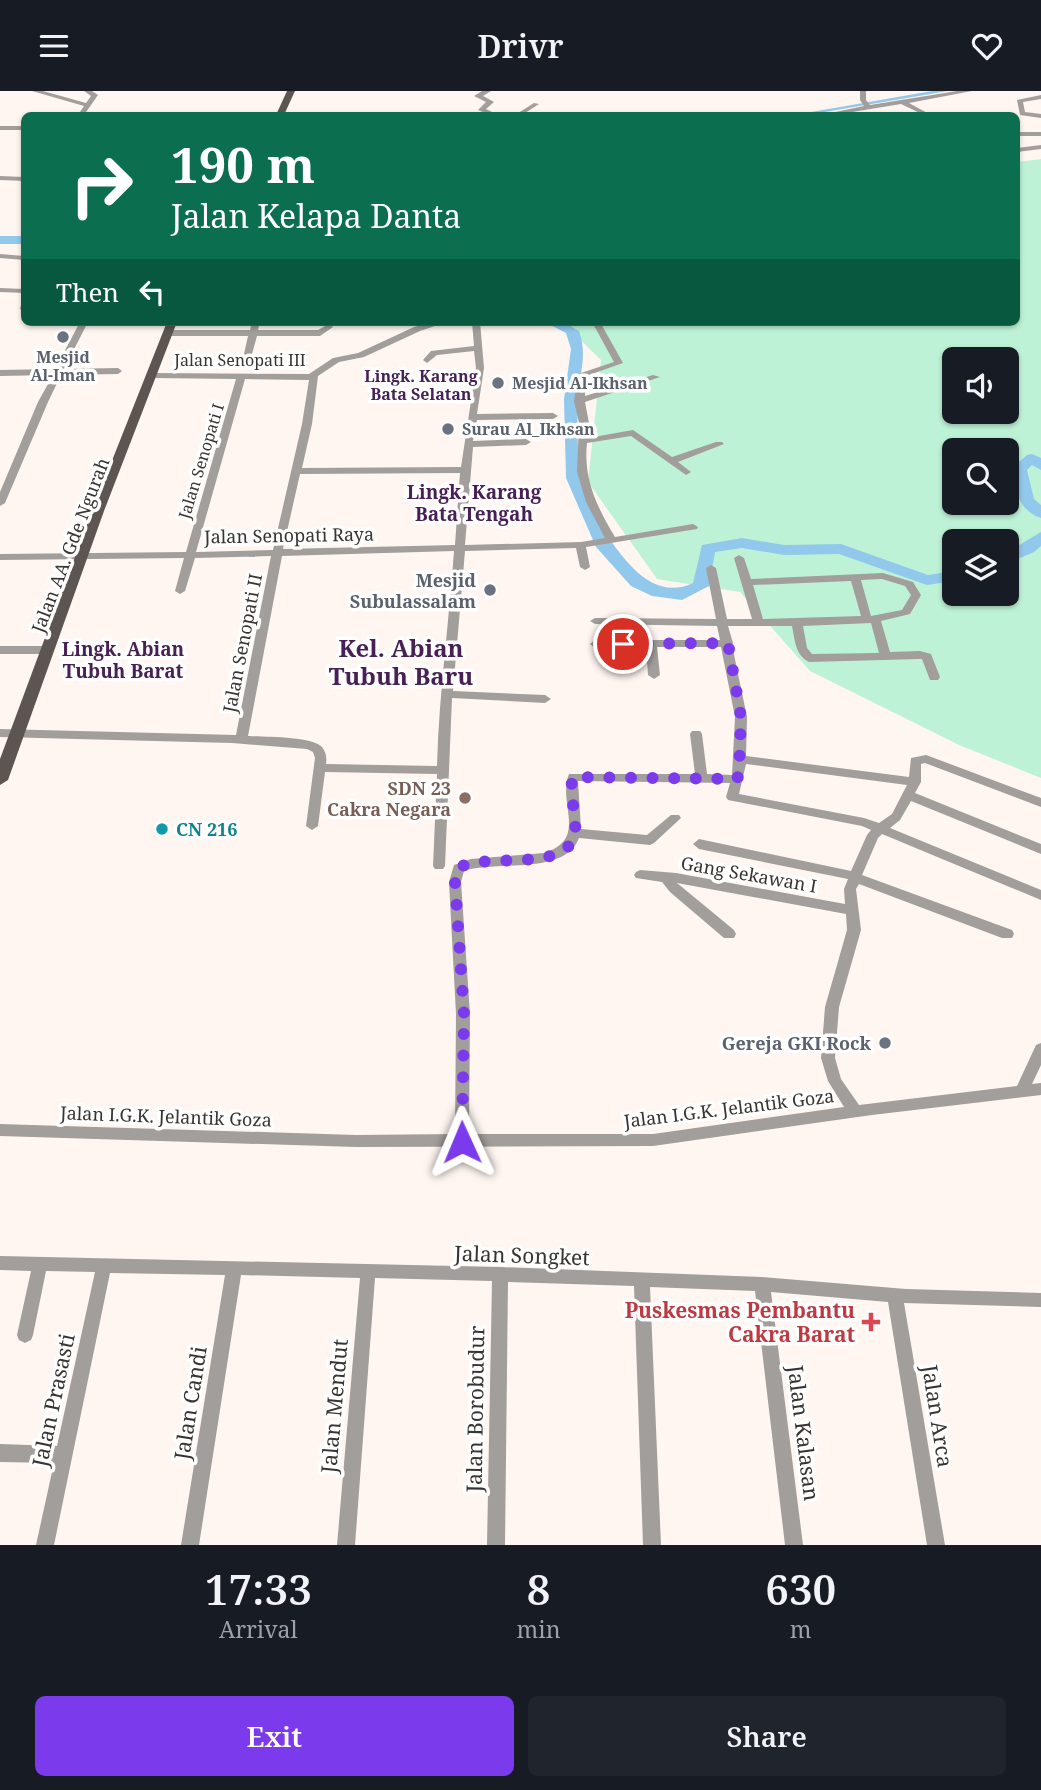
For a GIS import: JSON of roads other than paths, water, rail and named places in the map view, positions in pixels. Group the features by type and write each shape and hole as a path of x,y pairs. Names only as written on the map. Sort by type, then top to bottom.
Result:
{"main road":[{"path":"281,112 291,91"},
{"name":"Jalan AA. Gde Ngurah","path":"0,780 169,328"}],"street":[{"path":"35,91 88,105"},
{"path":"83,112 95,94 87,91"},
{"path":"863,91 866,105"},
{"path":"842,112 866,105 969,91"},
{"path":"481,92 478,97 491,102 481,110 487,112"},
{"path":"1019,101 1041,97"},
{"path":"1019,101 1041,103"},
{"path":"1019,101 1022,114 1041,118"},
{"path":"901,102 922,112"},
{"path":"523,112 536,104"},
{"path":"1020,119 1041,118"},
{"path":"0,129 21,129"},
{"path":"1020,134 1041,134"},
{"path":"1020,150 1041,147"},
{"path":"0,176 21,177"},
{"path":"0,256 21,258"},
{"path":"0,290 21,291"},
{"path":"0,503 58,371 82,326"},
{"path":"248,354 255,326"},
{"path":"313,375 336,360 360,355 430,326"},
{"path":"439,866 442,770 465,470 480,368 476,326"},
{"path":"598,326 619,363 582,374 579,401 583,413 584,441 581,462 586,487 609,540"},
{"path":"169,328 254,334 320,333 329,327"},
{"path":"427,360 434,353 478,348"},
{"path":"0,373 118,371"},
{"name":"Jalan Senopati III","path":"153,375 313,375 307,424 276,553"},
{"name":"Jalan Senopati I","path":"180,591 188,555 242,375"},
{"path":"579,401 656,377"},
{"path":"474,417 552,416"},
{"path":"584,441 632,433 686,472"},
{"path":"468,444 526,442"},
{"path":"671,461 719,444"},
{"path":"297,471 465,470"},
{"name":"Jalan Senopati Raya","path":"0,557 585,545 693,527"},
{"path":"585,545 585,567"},
{"name":"Jalan Senopati II","path":"241,740 276,553"},
{"path":"739,558 759,622"},
{"path":"711,568 741,717 740,759 732,796 864,823 1041,895"},
{"path":"596,621 797,623 871,619 906,612 916,595 909,584 883,576 748,582"},
{"path":"855,578 886,656"},
{"path":"797,623 802,649 809,658 924,656 934,677"},
{"path":"595,644 728,643"},
{"path":"651,644 653,675"},
{"path":"0,650 49,650"},
{"path":"447,694 545,699"},
{"path":"0,733 241,740 309,745 321,755 312,826"},
{"path":"696,734 702,777"},
{"path":"740,759 915,775"},
{"path":"855,1111 835,1081 828,1058 832,1007 853,930 850,889 877,830 896,817 915,775 917,759 926,759 1041,803"},
{"path":"320,768 442,770"},
{"path":"462,1142 464,1014 455,873 461,866 482,861 551,857 566,849 575,833 572,778 577,776 737,779"},
{"path":"907,795 1041,849"},
{"path":"575,833 650,840 675,818"},
{"path":"699,844 836,871 1007,933"},
{"name":"Gang Sekawan I","path":"640,875 851,910"},
{"path":"666,878 675,889 729,934"},
{"path":"1022,1091 1041,1049"},
{"name":"Jalan I.G.K. Jelantik Goza","path":"0,1130 462,1142 653,1140 855,1111 1041,1089"},
{"name":"Jalan Songket","path":"0,1263 500,1274 762,1285 901,1296 1041,1300"},
{"path":"25,1335 40,1264"},
{"name":"Jalan Prasasti","path":"45,1545 104,1265"},
{"name":"Jalan Candi","path":"190,1545 234,1268"},
{"name":"Jalan Mendut","path":"346,1545 368,1271"},
{"name":"Jalan Borobudur","path":"496,1545 500,1274"},
{"path":"642,1282 652,1545"},
{"name":"Jalan Kalasan","path":"762,1285 794,1545"},
{"name":"Jalan Arca","path":"901,1296 936,1545"},
{"path":"0,1453 65,1455"}],"waterway":[{"path":"816,112 945,91"},
{"path":"0,240 21,240"},
{"path":"561,326 572,331 578,349 571,399 574,478 604,547 637,582 658,592 682,595 701,586 708,548 742,543 784,550 841,549 927,580 942,578"},
{"path":"1041,465 1032,458 1019,469 1027,501 1041,513"},
{"path":"1019,553 1041,537"}],"place":[{"name":"Mesjid Al-Iman","path":"63,337"},
{"name":"Mesjid Al-Ikhsan","path":"498,383"},
{"name":"Surau Al_Ikhsan","path":"448,429"},
{"name":"Mesjid Subulassalam","path":"490,590"},
{"name":"SDN 23 Cakra Negara","path":"465,798"},
{"name":"CN 216","path":"162,829"},
{"name":"Gereja GKI Rock","path":"885,1043"},
{"name":"Puskesmas Pembantu Cakra Barat","path":"871,1322"}],"district":[{"name":"Lingk. Karang Bata Selatan","path":"421,385"},
{"name":"Lingk. Karang Bata Tengah","path":"474,503"},
{"name":"Lingk. Abian Tubuh Barat","path":"123,660"},
{"name":"Kel. Abian Tubuh Baru","path":"401,661"}]}
